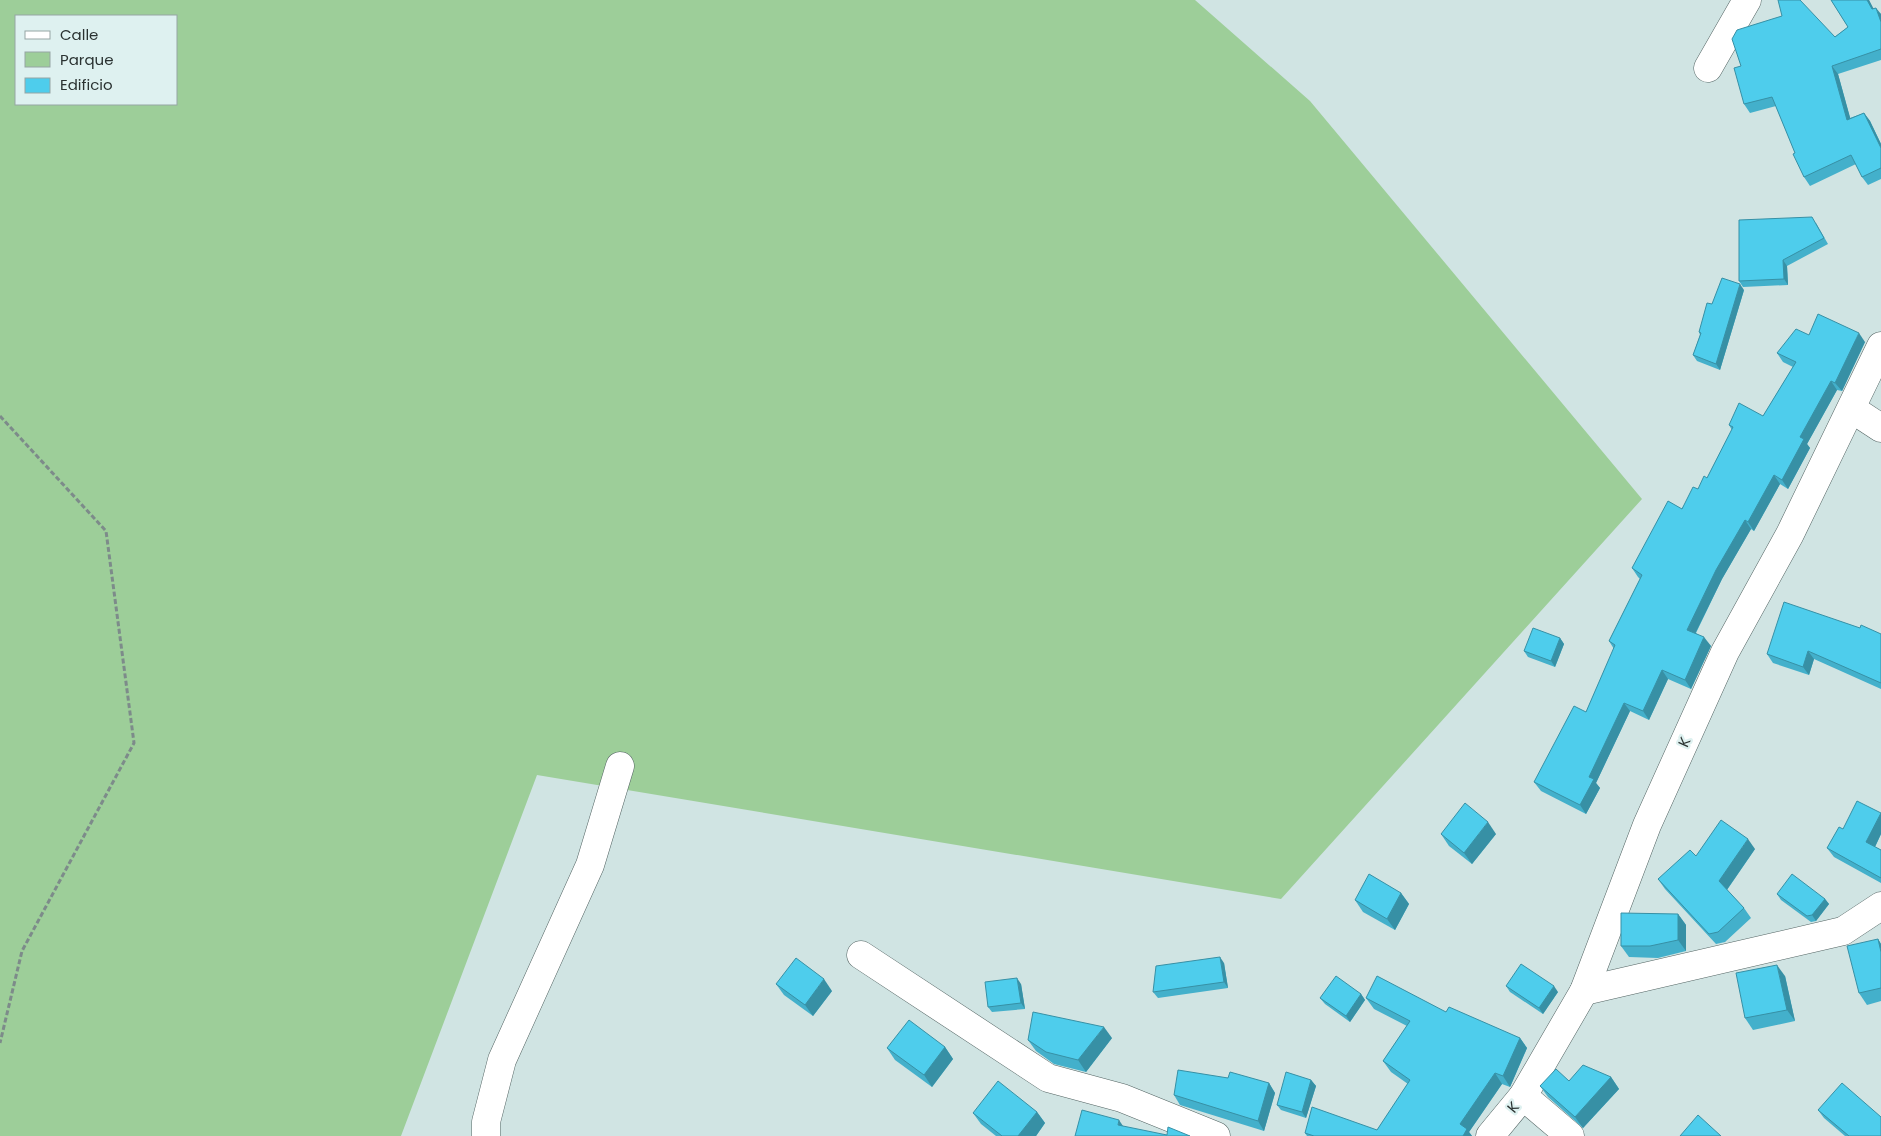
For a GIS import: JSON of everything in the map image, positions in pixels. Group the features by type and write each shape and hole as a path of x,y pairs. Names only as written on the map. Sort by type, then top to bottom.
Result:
{"street":[{"path":"1708,68 1747,0"},
{"name":"K","path":"1490,1136 1522,1096 1584,990 1647,825 1725,652 1790,534 1881,346"},
{"path":"1852,409 1881,428"},
{"path":"486,1136 486,1122 502,1060 590,864 620,766"},
{"path":"1584,990 1843,931 1881,906"},
{"path":"861,955 1048,1078 1122,1098 1216,1136"},
{"path":"1522,1096 1570,1136"}],"path":[{"path":"0,416 106,531 134,743 22,951 0,1043"}],"green space":[{"path":"0,0 1195,0 1310,101 1642,499 1281,899 537,775 401,1136 0,1136"}],"building":[{"path":"1778,0 1800,0 1835,37 1848,27 1831,0 1867,0 1872,9 1876,8 1881,22 1881,49 1832,66 1847,120 1864,113 1881,148 1881,168 1862,177 1851,155 1804,177 1793,154 1795,153 1772,97 1744,104 1734,68 1741,66 1732,39 1737,30 1782,16"},
{"path":"1812,217 1824,238 1783,260 1784,279 1739,281 1739,220"},
{"path":"1722,278 1740,284 1716,364 1693,355 1701,333 1699,332 1707,303 1712,304"},
{"path":"1818,314 1859,333 1835,383 1831,381 1800,437 1804,439 1782,480 1774,475 1748,522 1745,520 1716,570 1687,630 1704,637 1685,680 1662,670 1643,711 1624,703 1589,777 1594,779 1580,805 1534,782 1574,706 1586,712 1615,645 1609,641 1642,575 1632,568 1668,501 1682,509 1693,487 1698,489 1704,476 1707,478 1733,427 1729,425 1739,403 1763,416 1796,362 1777,353 1796,329 1809,335"},
{"path":"1784,602 1860,628 1861,625 1881,634 1881,683 1808,651 1803,667 1767,654"},
{"path":"1533,628 1560,638 1551,661 1524,651"},
{"path":"1857,801 1881,813 1866,842 1881,850 1881,878 1827,848 1839,827 1843,829"},
{"path":"1465,803 1488,822 1464,853 1441,834"},
{"path":"1721,820 1748,839 1719,881 1744,908 1718,932 1709,934 1658,879 1690,850 1696,856"},
{"path":"1369,874 1401,893 1387,919 1355,900"},
{"path":"1792,874 1825,899 1812,915 1807,916 1777,894"},
{"path":"1621,913 1678,914 1678,940 1650,946 1621,946"},
{"path":"1878,939 1881,952 1881,988 1859,993 1847,946"},
{"path":"1220,957 1224,982 1153,992 1156,966"},
{"path":"796,958 824,979 805,1005 776,984"},
{"path":"1521,964 1554,986 1539,1008 1506,986"},
{"path":"1777,965 1787,1010 1745,1018 1736,973"},
{"path":"1336,976 1361,994 1346,1016 1320,998"},
{"path":"1377,976 1446,1012 1449,1007 1520,1038 1503,1076 1495,1073 1460,1124 1467,1129 1463,1136 1314,1136 1305,1133 1312,1107 1377,1130 1410,1080 1383,1061 1410,1021 1366,998"},
{"path":"1017,978 1021,1003 988,1007 985,982"},
{"path":"1033,1012 1104,1027 1078,1060 1046,1052 1028,1040"},
{"path":"909,1020 945,1047 924,1075 887,1048"},
{"path":"1583,1065 1611,1077 1575,1117 1540,1086 1556,1069 1569,1081"},
{"path":"1178,1070 1228,1078 1230,1072 1269,1083 1258,1121 1174,1095"},
{"path":"1286,1072 1311,1080 1302,1112 1277,1105"},
{"path":"998,1081 1037,1112 1018,1136 1002,1136 973,1113"},
{"path":"1842,1083 1881,1117 1881,1136 1849,1136 1818,1110"},
{"path":"1082,1110 1119,1120 1118,1125 1167,1135 1168,1127 1190,1136 1075,1136"},
{"path":"1698,1115 1721,1136 1680,1136"}]}
